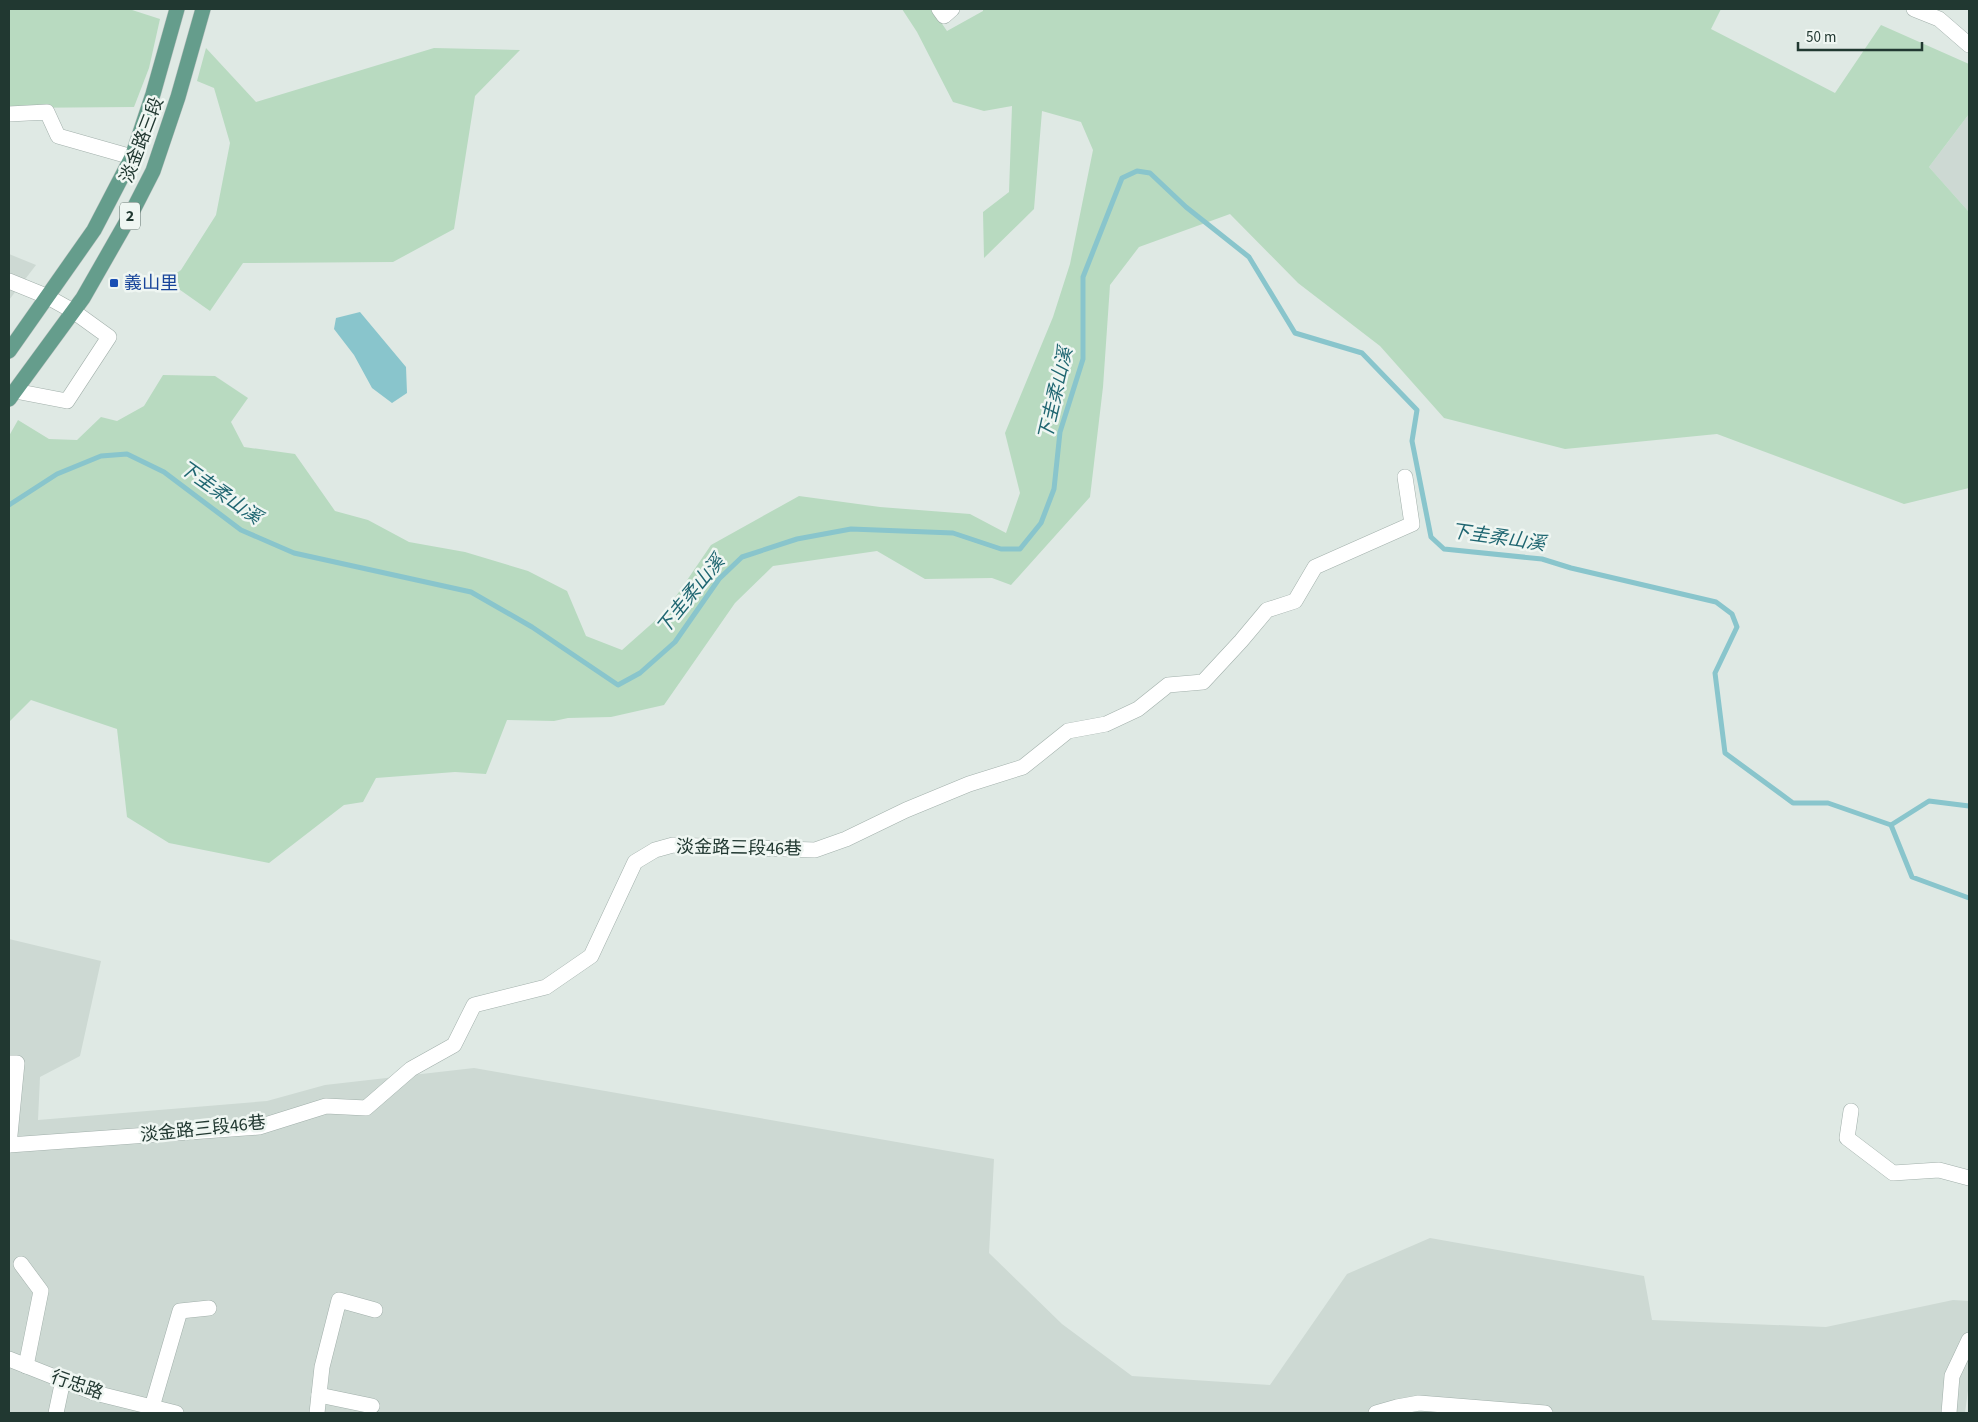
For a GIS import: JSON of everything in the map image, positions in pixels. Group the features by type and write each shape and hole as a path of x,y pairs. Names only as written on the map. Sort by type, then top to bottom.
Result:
{"main road":[{"name":"淡金路三段","path":"9,351 94,230 132,157 153,94 177,9"},
{"name":"淡金路三段","path":"12,395 83,298 154,171 203,9"}],"street":[{"path":"939,9 944,16 952,9"},
{"path":"1914,9 1938,19 1969,45"},
{"path":"9,114 47,112 58,136 132,157"},
{"path":"9,281 46,296 73,311 109,337 68,401 12,395"},
{"name":"淡金路三段46巷","path":"9,1145 258,1127 326,1106 366,1108 411,1069 454,1045 474,1005 546,987 591,956 635,862 655,850 673,845 816,850 969,784 1023,767 1068,731 1106,724 1138,709 1168,685 1203,682 1267,610 1295,600 1314,567 1412,524 1405,477"},
{"path":"9,1063 17,1064 9,1145"},
{"path":"1851,1111 1847,1138 1893,1173 1939,1170 1969,1178"},
{"path":"21,1264 41,1291 26,1366"},
{"path":"317,1413 322,1367 338,1300 376,1310"},
{"path":"152,1407 180,1311 209,1308"},
{"path":"1948,1413 1952,1376 1969,1340"},
{"name":"行忠路","path":"9,1360 95,1392 176,1413"},
{"path":"56,1413 63,1380"},
{"path":"319,1395 372,1406"},
{"path":"1376,1413 1397,1406 1419,1403 1473,1411 1545,1413"}],"shaded area":[{"path":"1969,114 1969,212 1929,167"},
{"path":"9,254 36,265 9,300"},
{"path":"9,939 101,961 80,1056 40,1077 38,1120 267,1101 325,1085 474,1068 994,1159 989,1253 1062,1324 1132,1376 1270,1385 1347,1274 1430,1238 1644,1276 1652,1320 1826,1327 1953,1300 1969,1301 1969,1383 1965,1413 9,1413"}],"green space":[{"path":"9,9 129,9 160,19 149,68 134,107 9,108"},
{"path":"902,9 932,9 947,31 983,11 983,9 1721,9 1711,29 1835,93 1881,25 1969,64 1969,114 1929,167 1969,212 1969,488 1904,504 1717,434 1565,449 1444,418 1380,346 1298,283 1230,214 1139,247 1110,285 1103,387 1090,497 1011,585 992,578 925,579 877,551 773,566 735,603 664,705 611,717 568,718 554,721 507,720 486,774 455,772 376,778 363,802 344,805 269,863 169,843 127,817 117,729 31,700 9,722 9,436 18,420 49,439 77,440 101,417 117,421 144,406 163,375 215,376 248,398 231,422 244,447 295,454 335,511 368,520 409,542 465,552 528,571 567,591 586,636 622,650 666,611 711,545 799,496 880,507 970,514 1006,533 1020,493 1005,433 1053,317 1070,264 1093,150 1081,122 1042,111 1034,209 984,258 983,212 1009,192 1012,106 984,111 953,102 917,32"},
{"path":"206,48 256,102 434,48 520,50 475,96 454,229 393,262 243,263 210,311 166,280 181,270 216,215 230,143 214,88 197,81"}],"water":[{"path":"360,312 406,367 407,393 392,403 372,388 354,355 334,329 336,318"}],"waterway":[{"name":"下圭柔山溪","path":"9,505 57,474 101,456 127,454 164,472 241,530 294,553 471,592 532,627 618,685 640,673 675,642 719,579 742,557 797,539 851,529 953,533 1001,549 1020,549 1041,523 1054,489 1060,432 1083,359 1083,277 1122,178 1137,171 1150,173 1186,207 1249,257 1295,333 1362,353 1417,410 1412,441 1431,537 1444,549 1542,559 1571,568 1716,602 1732,614 1737,627 1715,673 1725,753 1793,803 1828,803 1891,825 1912,877 1969,898"},
{"path":"1891,825 1929,801 1969,806"}],"place":[{"name":"義山里","path":"114,283"}]}
